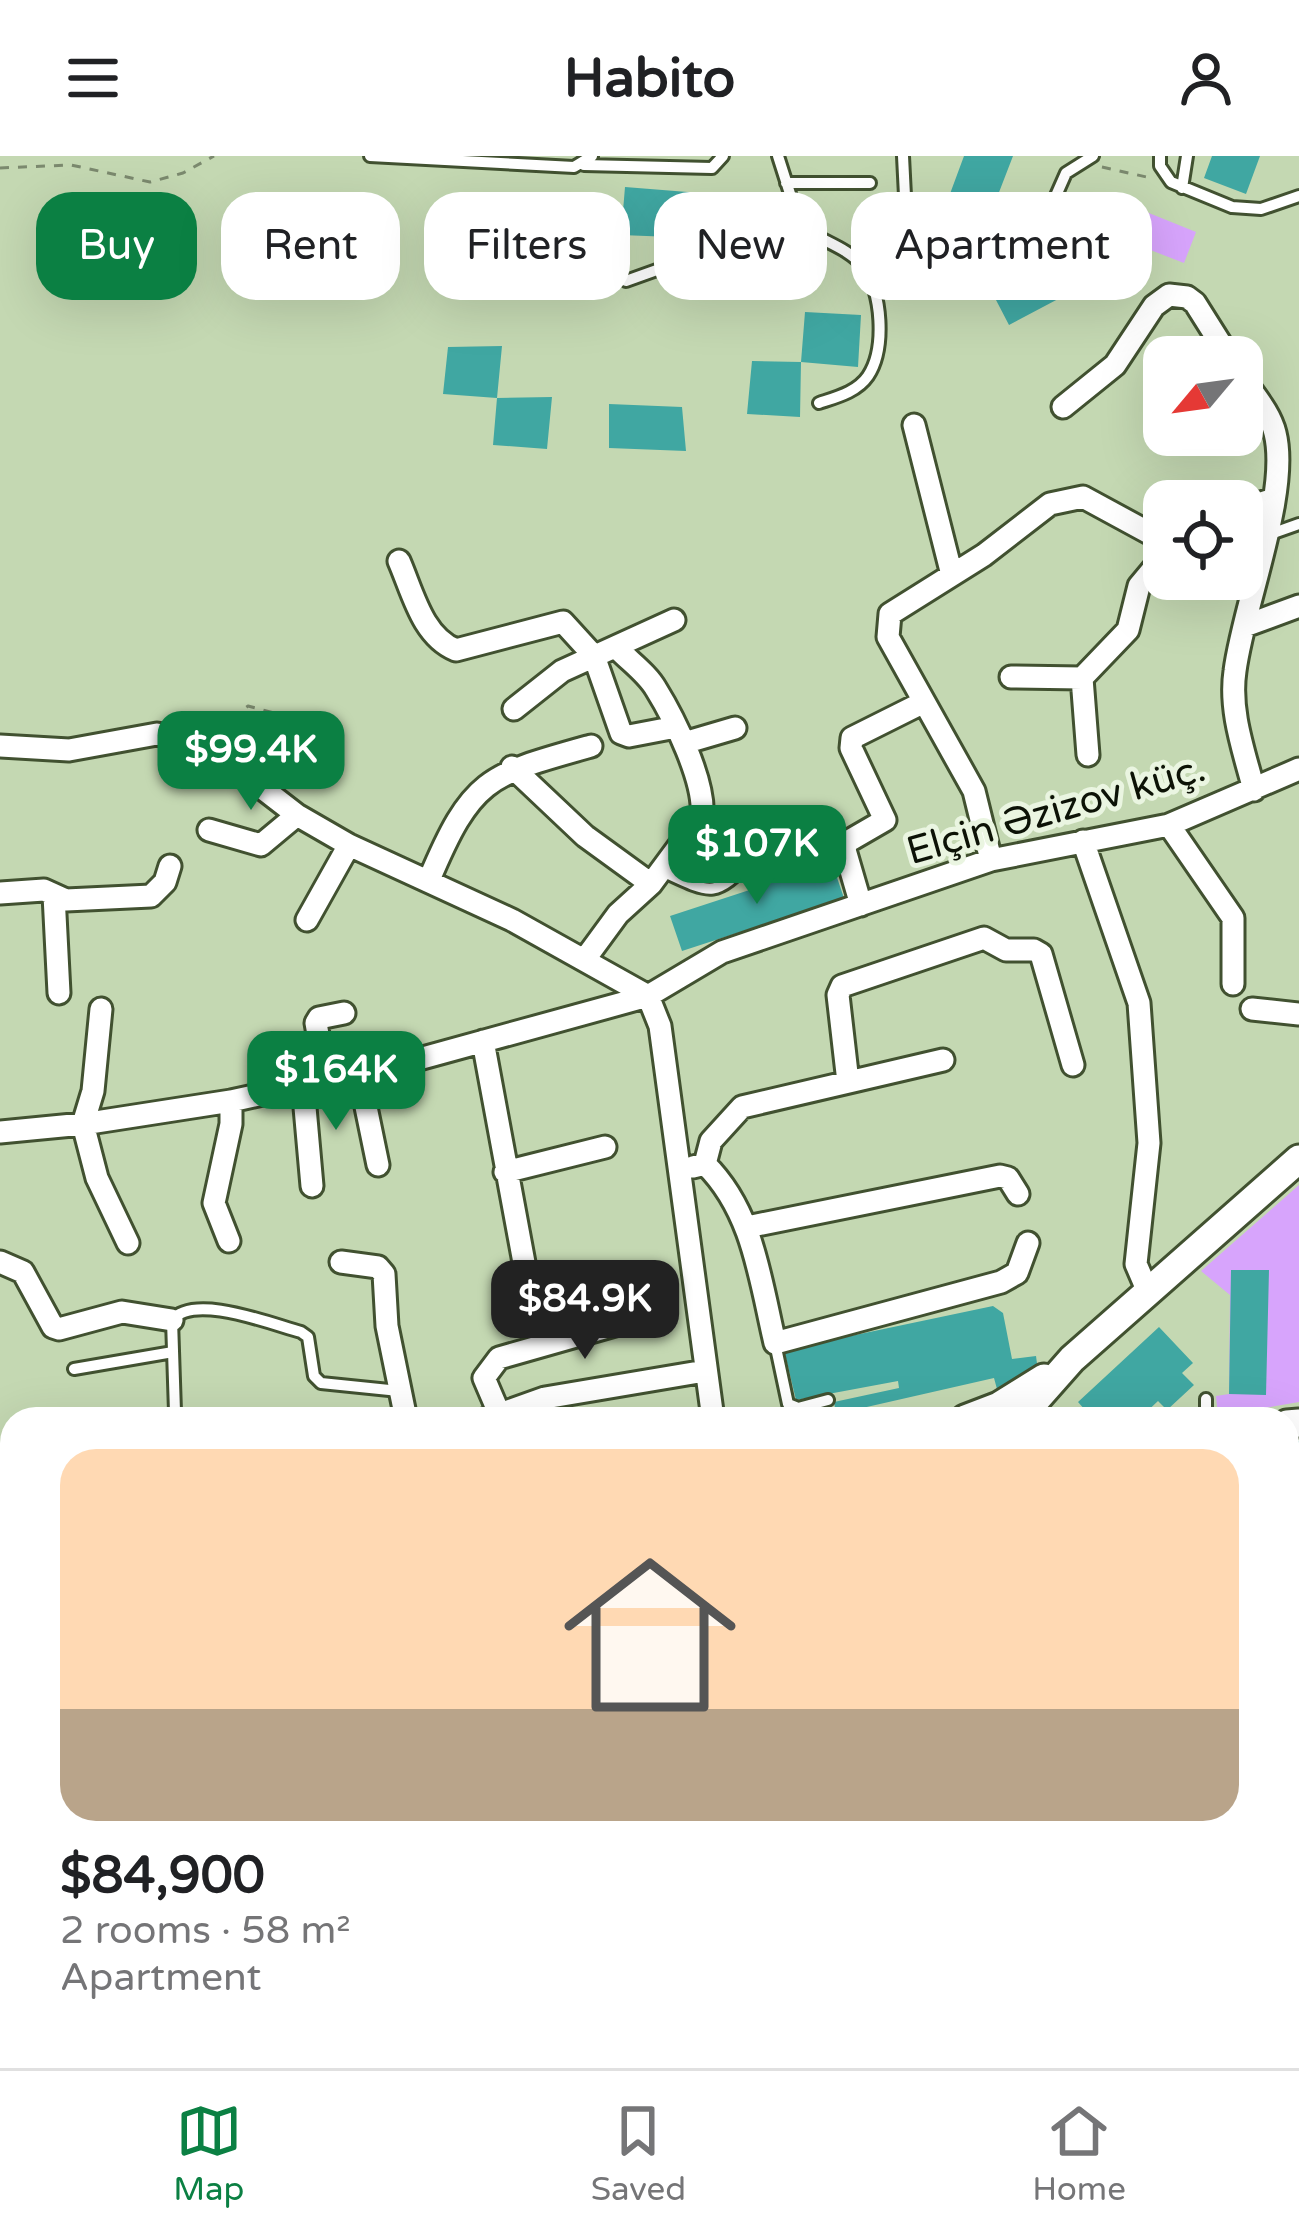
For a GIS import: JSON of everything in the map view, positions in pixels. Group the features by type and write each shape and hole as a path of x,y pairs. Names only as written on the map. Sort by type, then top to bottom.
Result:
{"main road":[{"path":"1030,1407 1072,1359 1299,1159"},
{"path":"991,1407 1022,1393 1072,1359"}],"street":[{"path":"1063,407 1114,365 1154,306 1169,295 1195,303 1216,336"},
{"path":"1254,790 1235,717 1234,674 1274,499 1276,435 1263,408"},
{"path":"914,425 952,575"},
{"path":"991,860 974,791 888,637 890,614 1050,504 1083,497 1143,530"},
{"path":"1263,502 1274,499"},
{"path":"399,561 431,635 442,645 455,650 563,622 594,656 621,733 680,735 735,728"},
{"path":"1088,755 1082,678 1127,629 1143,581"},
{"path":"1245,626 1299,606"},
{"path":"514,709 562,670 674,620"},
{"path":"585,959 702,815 703,803 680,735 654,684 616,646"},
{"path":"1011,677 1082,678"},
{"path":"861,904 845,850 847,842 886,820 851,748 851,738 924,702"},
{"path":"0,746 69,750 157,734 202,741 297,815 585,959 648,996 660,1026 711,1407"},
{"path":"429,880 454,822 492,780 512,767 591,746"},
{"path":"512,767 585,836 656,877"},
{"name":"Elçin Əzizov küç.","path":"0,1132 231,1101 359,1073 648,996 722,952 991,860 1168,825 1299,769"},
{"path":"209,830 261,845 297,815"},
{"path":"1168,825 1233,918 1233,984"},
{"path":"1083,841 1139,1003 1149,1143 1136,1264 1148,1292"},
{"path":"307,920 350,845"},
{"path":"0,893 44,890 66,900 152,896 165,882 170,866"},
{"path":"54,895 59,993"},
{"path":"848,1082 838,995 842,986 984,938 1006,950 1041,954 1073,1065"},
{"path":"100,1009 92,1091 83,1124 97,1178 128,1244"},
{"path":"1252,1009 1299,1014"},
{"path":"312,1186 316,1023 319,1018 344,1013"},
{"path":"483,1041 525,1268"},
{"path":"705,1164 711,1142 742,1107 943,1060"},
{"path":"359,1073 378,1165"},
{"path":"229,1241 214,1203 231,1124 231,1101"},
{"path":"505,1172 605,1147"},
{"path":"680,1170 705,1164"},
{"path":"705,1164 733,1196 747,1227 775,1343 1001,1282 1017,1273 1028,1243"},
{"path":"747,1227 1000,1175 1008,1178 1018,1194"},
{"path":"0,1262 23,1272 52,1327 122,1312 172,1320"},
{"path":"340,1262 378,1267 384,1274 387,1326 403,1407"},
{"path":"490,1407 484,1378 499,1358 615,1325"},
{"path":"518,1407 545,1398 705,1371"}],"lane":[{"path":"370,156 588,160 692,170 712,168 723,156"},
{"path":"778,156 789,192"},
{"path":"904,156 905,192"},
{"path":"1160,156 1160,166 1176,185 1247,211 1299,196"},
{"path":"1176,185 1187,156"},
{"path":"1058,192 1066,173 1090,159"},
{"path":"786,183 870,183"},
{"path":"820,403 850,392 868,376 876,354 878,315 871,280 862,265 827,240"},
{"path":"1265,536 1299,524"},
{"path":"656,877 711,890 723,888 758,855"},
{"path":"176,1407 172,1320 190,1308 212,1309 301,1332 308,1337 314,1376 320,1383 399,1391"},
{"path":"775,1343 788,1404 796,1407"},
{"path":"74,1369 173,1352"},
{"path":"803,1407 828,1400"},
{"path":"1206,1400 1206,1407"}],"path":[{"path":"0,168 71,165 150,182 214,156"},
{"path":"1090,159 1176,185"},
{"path":"202,741 248,706 320,725"}],"shaded area":[{"path":"1152,214 1196,232 1184,263 1152,251"},
{"path":"1299,1185 1299,1402 1217,1407 1216,1396 1229,1394 1230,1295 1201,1271"}],"building":[{"path":"964,156 1013,156 999,192 951,192"},
{"path":"1212,156 1260,156 1246,194 1204,178"},
{"path":"625,187 688,192 654,192 654,236 630,235 630,192 625,192"},
{"path":"996,300 1056,300 1009,325"},
{"path":"805,312 861,315 858,367 801,362"},
{"path":"502,346 497,398 443,394 448,347"},
{"path":"752,361 801,362 800,417 747,414"},
{"path":"552,397 547,449 493,445 497,398"},
{"path":"609,404 682,407 686,451 609,448"},
{"path":"832,863 844,898 682,951 670,916"},
{"path":"1231,1270 1269,1270 1266,1395 1229,1394"},
{"path":"993,1306 1003,1313 1012,1359 1036,1356 1038,1371 997,1389 994,1378 867,1407 835,1407 834,1402 899,1388 898,1381 796,1400 784,1350"},
{"path":"1159,1327 1193,1363 1182,1373 1194,1385 1170,1407 1158,1401 1152,1407 1082,1407 1078,1402"}]}
